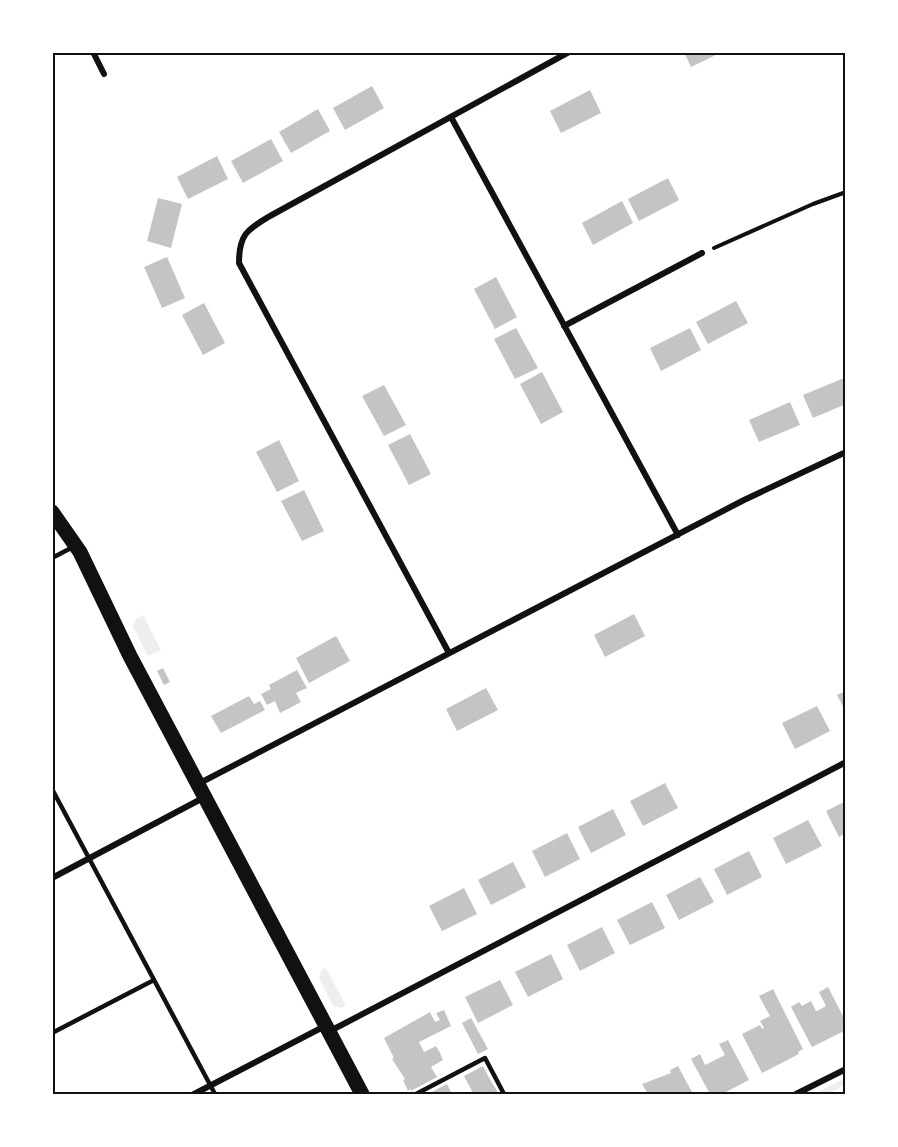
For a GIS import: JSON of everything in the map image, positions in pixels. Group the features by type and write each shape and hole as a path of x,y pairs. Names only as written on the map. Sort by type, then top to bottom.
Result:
{"main road":[{"path":"52,512 75,546 130,657 362,1095"}],"street":[{"path":"93,52 104,74"},
{"path":"449,653 239,263 239,248 248,230 569,52"},
{"path":"451,117 678,535"},
{"path":"564,326 702,253"},
{"path":"52,878 90,859 201,790 449,653 800,473 846,452"},
{"path":"194,1095 846,762"},
{"path":"796,1095 846,1068"}],"lane":[{"path":"52,558 75,546"},
{"path":"52,789 215,1095"},
{"path":"52,1033 154,980"},
{"path":"416,1095 485,1058 504,1095"}],"path":[{"path":"702,253 813,204 846,192"}],"shaded area":[{"path":"143,615 161,650 148,656 133,627 136,619"},
{"path":"326,968 346,1006 341,1008 333,1006 319,978 322,970"},
{"path":"845,1078 845,1085 828,1094 815,1094"}],"building":[{"path":"684,52 722,52 691,67"},
{"path":"372,86 384,108 345,130 333,108"},
{"path":"590,90 601,113 561,133 550,111"},
{"path":"318,109 330,131 291,153 279,132"},
{"path":"271,139 283,161 243,183 231,161"},
{"path":"217,156 228,179 188,199 177,177"},
{"path":"668,178 679,200 639,221 628,199"},
{"path":"158,198 182,204 171,248 147,241"},
{"path":"622,201 633,223 593,245 582,223"},
{"path":"167,257 185,298 162,308 144,267"},
{"path":"496,277 517,317 495,329 474,289"},
{"path":"736,301 748,323 708,344 696,322"},
{"path":"204,303 225,343 203,355 182,315"},
{"path":"516,328 538,368 515,379 494,339"},
{"path":"690,328 701,350 661,371 650,348"},
{"path":"542,372 563,412 541,424 520,384"},
{"path":"844,378 846,404 813,418 803,395"},
{"path":"384,385 406,425 384,436 362,396"},
{"path":"790,402 800,425 759,442 749,420"},
{"path":"410,434 431,474 409,485 388,445"},
{"path":"279,440 299,481 277,492 256,452"},
{"path":"304,490 324,531 302,541 281,501"},
{"path":"634,614 645,636 605,657 594,635"},
{"path":"336,636 350,661 309,683 296,658"},
{"path":"163,668 170,682 164,685 157,671"},
{"path":"297,670 307,688 296,693 301,702 280,713 275,701 267,705 261,694 271,689 269,685"},
{"path":"486,688 498,710 457,731 446,709"},
{"path":"846,691 846,712 837,695"},
{"path":"249,696 254,704 260,701 265,710 221,733 211,716"},
{"path":"817,706 830,731 795,749 782,723"},
{"path":"665,783 678,808 643,826 630,801"},
{"path":"846,801 846,833 839,837 826,811"},
{"path":"613,809 626,835 591,853 578,827"},
{"path":"808,820 822,846 786,864 773,838"},
{"path":"567,833 580,859 545,877 532,851"},
{"path":"749,851 762,877 727,895 714,869"},
{"path":"513,862 526,887 491,905 478,880"},
{"path":"700,877 714,902 679,920 666,895"},
{"path":"464,888 477,914 442,931 429,906"},
{"path":"652,902 665,928 630,945 617,920"},
{"path":"602,927 615,953 580,971 567,945"},
{"path":"551,954 563,979 528,997 515,972"},
{"path":"500,980 513,1005 478,1023 465,997"},
{"path":"828,987 846,1022 846,1030 812,1047 791,1007 799,1002 802,1006 811,1001 817,1011 826,1006 819,992"},
{"path":"773,989 803,1049 798,1052 799,1054 762,1073 742,1034 760,1025 762,1029 764,1028 760,1021 770,1016 759,996"},
{"path":"444,1010 451,1026 419,1042 424,1052 436,1046 440,1053 443,1060 431,1067 437,1077 408,1091 403,1080 405,1079 392,1059 394,1058 384,1038 430,1012 435,1022 440,1020 436,1013"},
{"path":"471,1018 488,1049 478,1054 462,1023"},
{"path":"728,1040 749,1080 722,1094 710,1094 691,1059 700,1054 705,1065 725,1055 719,1044"},
{"path":"483,1066 499,1094 470,1094 473,1093 464,1076"},
{"path":"678,1066 693,1094 648,1094 642,1084 671,1073 670,1070"},
{"path":"447,1084 452,1094 428,1094"}]}
